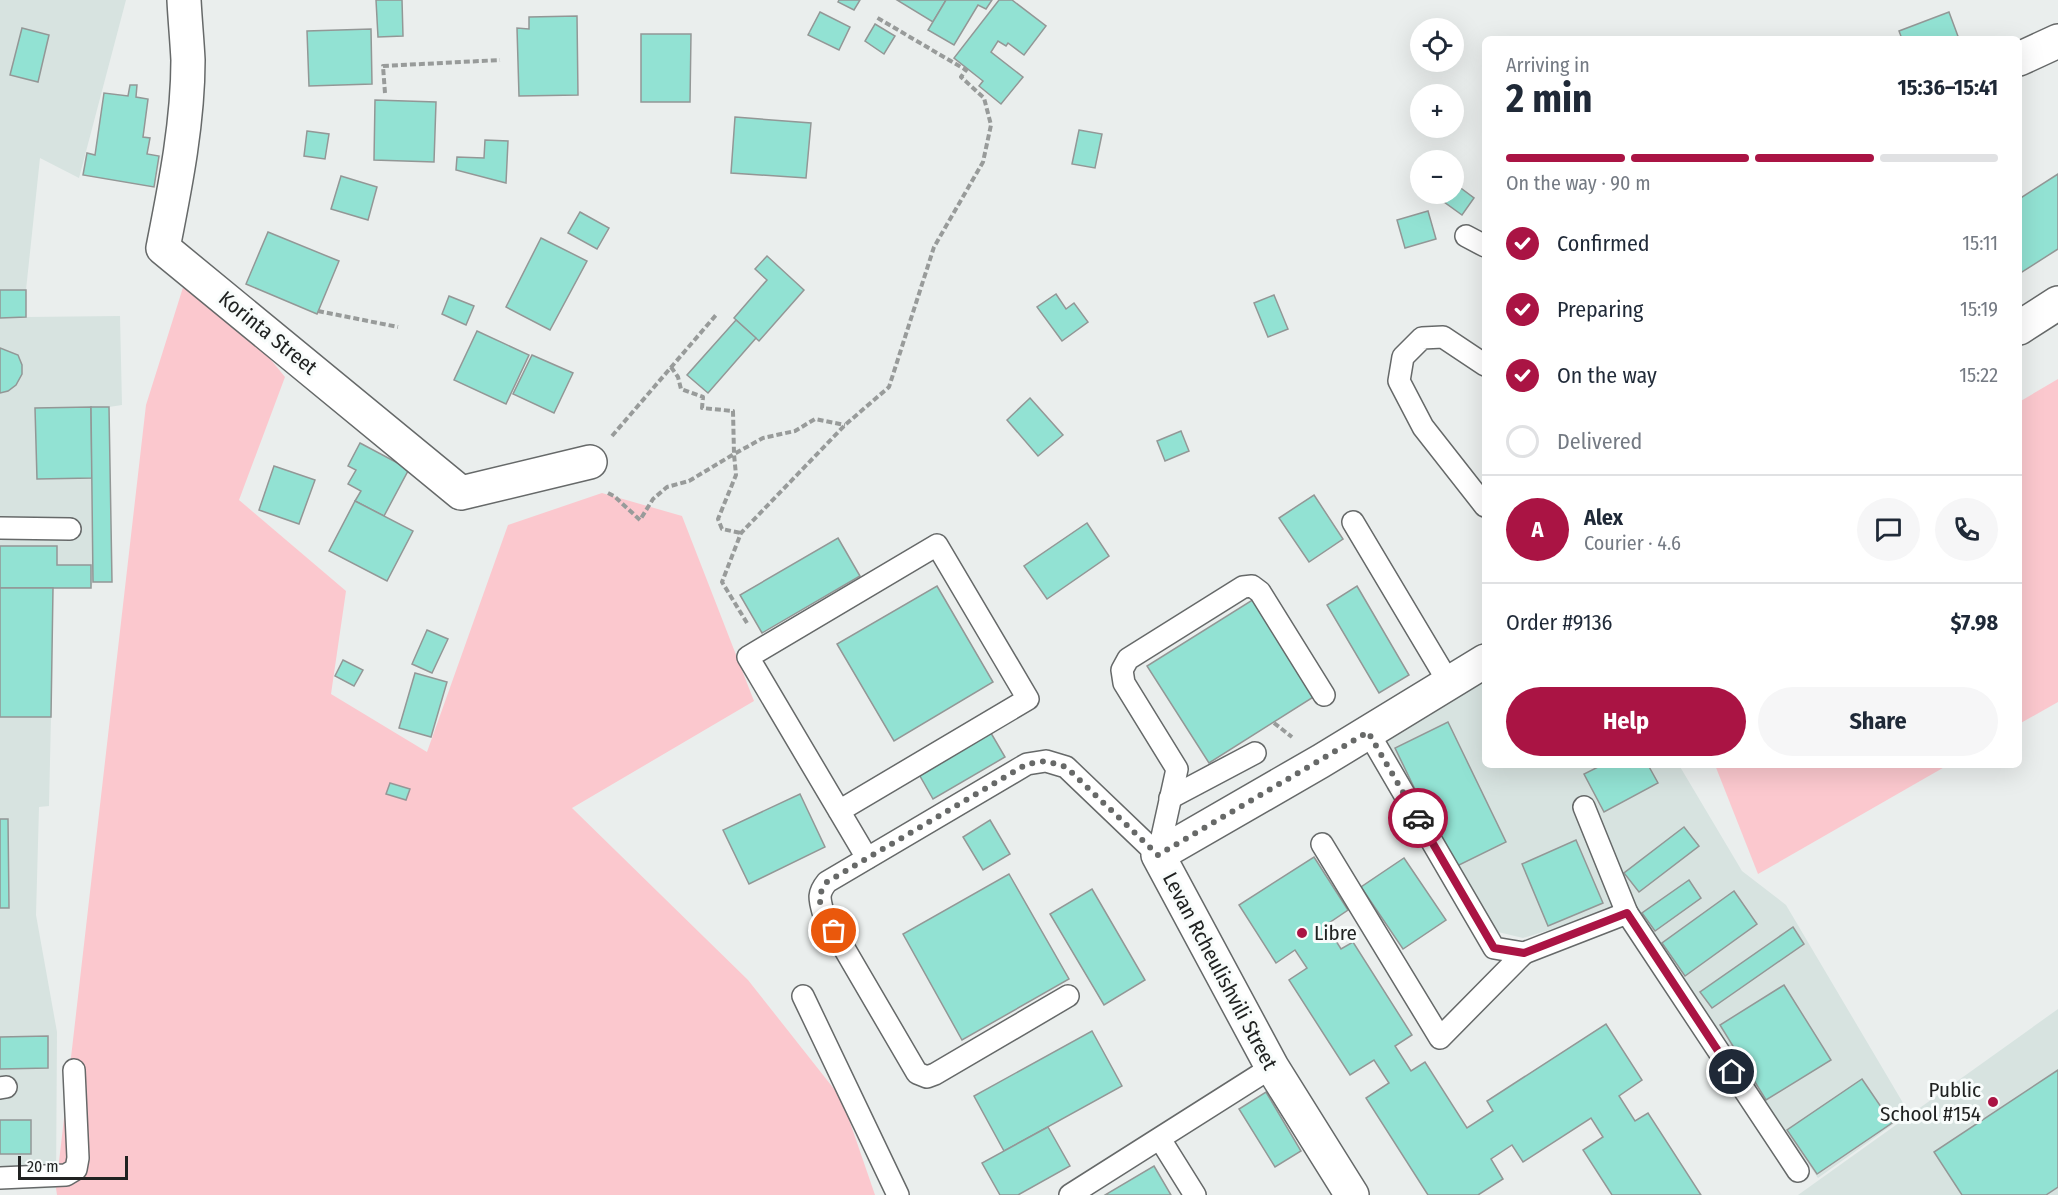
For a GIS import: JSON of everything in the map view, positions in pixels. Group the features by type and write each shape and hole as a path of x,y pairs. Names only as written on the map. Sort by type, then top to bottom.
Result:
{"street":[{"name":"Korinta Street","path":"184,0 188,60 186,87 177,177 163,248 461,493 583,464"},
{"path":"2022,58 2058,41"},
{"path":"2022,326 2058,303"},
{"name":"Levan Rcheulishvili Street","path":"1352,1195 1272,1067 1158,855 1482,663"}],"lane":[{"path":"1482,363 1443,337 1422,338 1403,357 1399,381 1423,427 1482,502"},
{"path":"1353,522 1449,683"},
{"path":"0,528 70,529"},
{"path":"839,811 1028,699 937,545 748,657 839,811 867,858"},
{"path":"1158,855 1176,769 1124,683 1122,670 1128,659 1243,587 1252,586 1260,592 1324,695"},
{"path":"1368,732 1494,948 1524,953"},
{"path":"1170,798 1255,753"},
{"path":"1068,996 935,1074 927,1077 917,1073 823,912 819,898 820,890 827,882 1027,764 1046,761 1066,767 1158,855"},
{"path":"1584,807 1627,913 1798,1172"},
{"path":"1322,844 1440,1038 1524,953 1627,913"},
{"path":"803,996 898,1195"},
{"path":"1070,1195 1272,1067"},
{"path":"0,1178 66,1175 76,1169 78,1158 74,1070"},
{"path":"1161,1139 1195,1195"}],"path":[{"path":"762,648 722,582 741,533 845,424 889,387 934,247 983,162 991,125 984,98 962,77 966,70 876,17"},
{"path":"386,93 383,66 500,60"},
{"path":"318,311 398,327"},
{"path":"716,315 583,464 578,480 589,495 603,491 614,496 640,520 653,499 667,487 689,482 734,453 763,438 795,431 815,419 845,424"},
{"path":"671,367 678,377 681,389 703,397 702,408 733,411 736,475 718,519 722,529 741,533"}],"shaded area":[{"path":"0,0 126,0 79,178 40,158 26,290 26,317 120,316 122,405 109,407 112,582 93,582 91,588 0,588"},
{"path":"191,262 285,377 239,500 346,591 331,694 427,752 508,525 602,493 682,516 754,701 572,808 748,980 842,1099 875,1195 57,1195 146,405"},
{"path":"2058,379 2058,702 2022,722 2022,400"},
{"path":"1482,682 1482,768 1681,768 1742,871 1786,905 1909,1113 1818,1178 1628,906 1523,938 1498,932 1460,886 1383,741"},
{"path":"0,717 51,717 49,806 39,807 36,915 57,1032 56,1188 0,1190"},
{"path":"1716,768 1943,768 1758,874"},
{"name":"Public School #154","path":"2058,1009 2058,1195 1798,1195"}],"building":[{"path":"376,0 402,0 403,36 378,37"},
{"path":"839,0 860,0 854,10 838,2"},
{"path":"897,0 946,0 933,22"},
{"path":"946,0 992,0 986,9 978,5 954,45 928,30"},
{"path":"999,0 1012,0 1046,26 1024,55 1008,43 1006,46 998,41 991,52 1023,77 1001,104 979,86 983,81 954,58"},
{"path":"820,12 850,27 839,50 808,35"},
{"path":"1949,12 1958,36 1901,36 1899,31"},
{"path":"577,16 578,95 519,96 517,28 529,29 529,17"},
{"path":"875,24 895,36 884,54 865,41"},
{"path":"22,28 49,35 38,82 10,75"},
{"path":"371,29 372,84 309,86 307,31"},
{"path":"641,34 691,34 690,102 641,102"},
{"path":"130,85 137,85 136,97 148,99 143,137 150,138 147,154 159,156 154,187 83,175 87,153 95,155 104,93 128,96"},
{"path":"375,100 436,102 434,162 374,160"},
{"path":"735,117 811,123 806,178 731,173"},
{"path":"1079,130 1102,134 1095,168 1072,164"},
{"path":"307,131 329,134 325,159 304,156"},
{"path":"485,140 508,141 506,183 456,170 457,157 484,158"},
{"path":"2058,174 2058,249 2022,272 2022,197"},
{"path":"341,176 377,187 368,220 331,209"},
{"path":"1464,190 1474,198 1462,215 1447,204 1464,204"},
{"path":"1428,211 1436,239 1405,248 1397,220"},
{"path":"580,212 609,228 597,249 568,233"},
{"path":"268,232 339,261 317,314 246,284"},
{"path":"541,238 587,261 550,330 506,307"},
{"path":"767,256 804,290 759,341 734,318 767,280 755,269"},
{"path":"0,290 26,290 26,317 0,318"},
{"path":"1056,294 1066,309 1074,303 1088,322 1062,341 1037,307"},
{"path":"1274,295 1288,329 1268,337 1254,303"},
{"path":"449,296 474,306 466,325 442,314"},
{"path":"736,320 756,338 708,393 687,375"},
{"path":"477,331 529,355 506,404 454,380"},
{"path":"0,348 18,355 22,365 22,374 16,385 0,393"},
{"path":"532,355 573,373 554,413 513,394"},
{"path":"1030,398 1063,435 1038,456 1007,420"},
{"path":"91,407 92,478 37,479 35,408"},
{"path":"91,407 109,407 112,582 93,582"},
{"path":"1181,431 1189,451 1165,461 1157,441"},
{"path":"360,443 409,469 384,516 355,501 361,491 348,484 356,470 348,466"},
{"path":"274,466 315,480 299,524 259,510"},
{"path":"1314,495 1343,539 1309,562 1279,518"},
{"path":"355,501 413,531 387,581 329,551"},
{"path":"1087,523 1109,556 1047,599 1024,566"},
{"path":"838,538 860,576 762,633 740,595"},
{"path":"0,546 57,546 57,565 91,565 91,588 0,588"},
{"path":"937,586 993,682 894,741 837,644"},
{"path":"1357,586 1409,675 1379,693 1327,605"},
{"path":"0,588 53,588 51,717 0,717"},
{"path":"1254,599 1315,696 1209,763 1147,666"},
{"path":"427,630 448,639 432,673 412,664"},
{"path":"343,660 363,670 354,686 335,676"},
{"path":"415,673 447,682 431,737 399,728"},
{"path":"1448,722 1506,842 1453,868 1395,748"},
{"path":"988,728 1005,757 933,799 916,769"},
{"path":"1596,768 1650,768 1658,783 1604,812 1584,774"},
{"path":"390,783 410,789 406,800 386,794"},
{"path":"800,794 825,847 749,884 723,830"},
{"path":"0,819 8,819 9,908 0,908"},
{"path":"990,820 1010,854 983,870 963,837"},
{"path":"1684,827 1699,846 1639,892 1624,873"},
{"path":"1576,840 1603,903 1548,926 1522,864"},
{"path":"1314,857 1348,910 1326,925 1341,949 1353,942 1412,1035 1395,1046 1411,1071 1425,1062 1467,1128 1493,1111 1487,1101 1606,1024 1642,1080 1619,1096 1635,1121 1648,1113 1701,1195 1612,1195 1583,1150 1603,1137 1591,1118 1523,1162 1512,1145 1491,1159 1503,1179 1478,1195 1428,1195 1366,1098 1389,1083 1374,1060 1350,1075 1289,980 1307,968 1295,950 1276,963 1239,905"},
{"path":"1404,858 1446,920 1403,949 1361,887"},
{"path":"1009,874 1069,979 962,1040 903,934"},
{"path":"1689,880 1701,898 1655,931 1642,913"},
{"path":"1092,889 1145,980 1104,1005 1050,914"},
{"path":"1734,891 1757,924 1685,976 1662,943"},
{"path":"1793,927 1804,944 1712,1008 1700,992"},
{"path":"1784,985 1831,1060 1766,1100 1720,1025"},
{"path":"1092,1031 1122,1086 1004,1151 974,1096"},
{"path":"48,1036 48,1068 0,1069 0,1037"},
{"path":"2058,1070 2058,1187 2046,1195 1962,1195 1934,1152"},
{"path":"1862,1079 1892,1123 1817,1174 1787,1130"},
{"path":"1266,1092 1301,1151 1275,1167 1239,1109"},
{"path":"0,1120 31,1120 31,1154 0,1154"},
{"path":"1048,1127 1070,1166 1018,1195 1000,1195 982,1163"},
{"path":"1154,1166 1171,1195 1105,1195"}],"way so far":[{"path":"834,931 823,912 819,898 820,890 827,882 1027,764 1046,761 1066,767 1158,855 1368,732 1418,818"}],"place":[{"name":"Libre","path":"1302,933"},
{"name":"Public School #154","path":"1993,1102"}],"route":[{"path":"1418,818 1494,948 1524,953 1627,913 1732,1072"}]}
